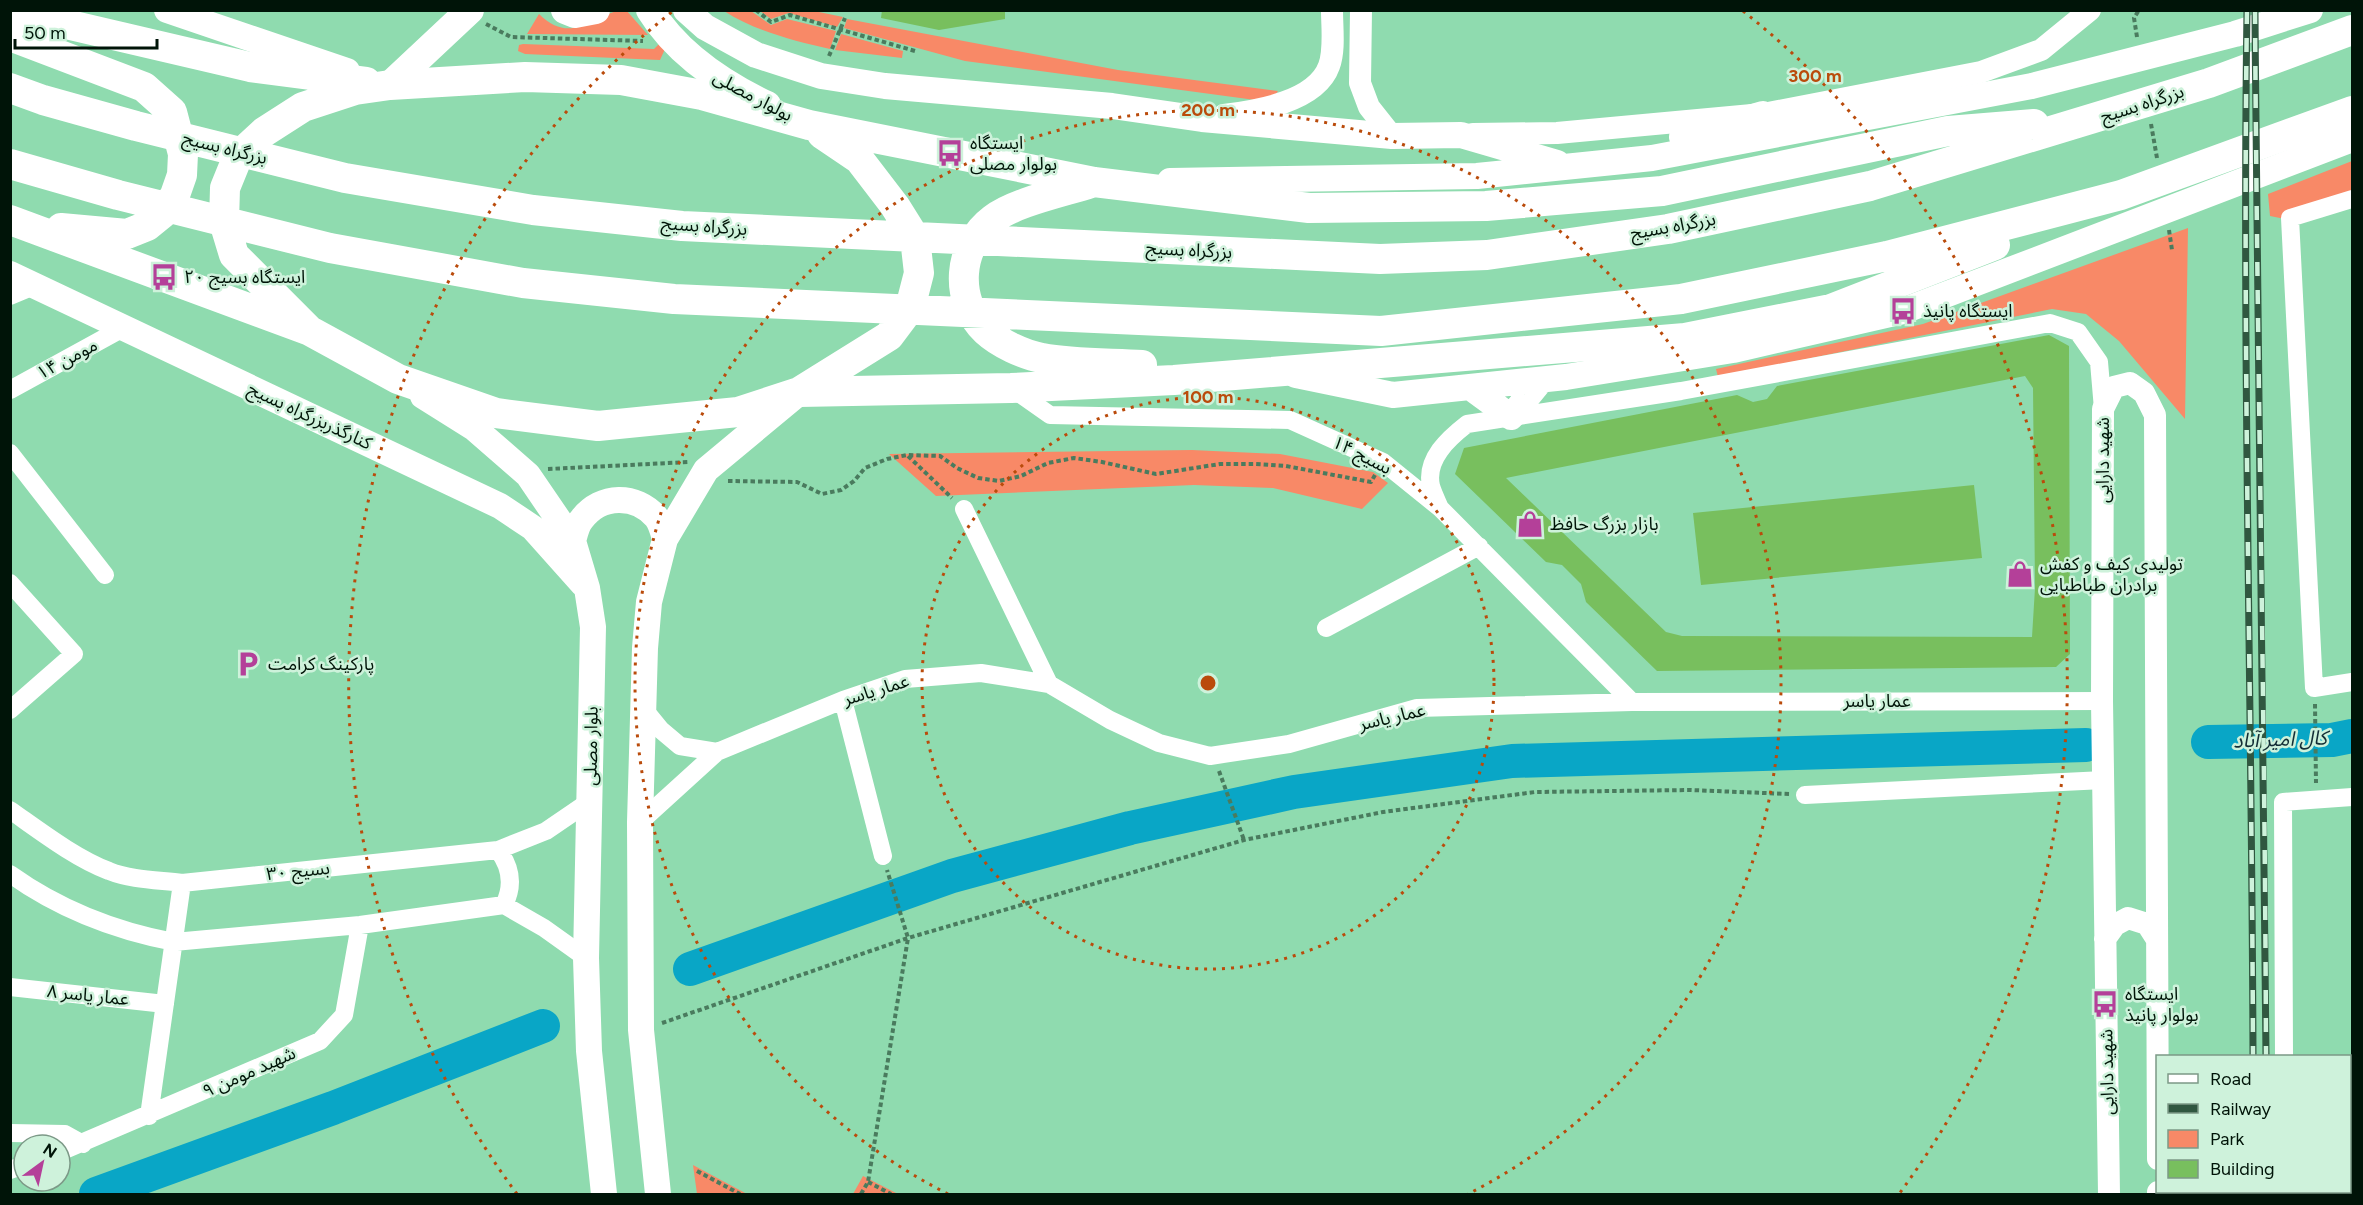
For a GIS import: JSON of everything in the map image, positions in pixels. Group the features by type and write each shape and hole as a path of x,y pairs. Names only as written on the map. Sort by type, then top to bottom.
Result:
{"highway":[{"path":"10,11 249,67 390,85"},
{"name":"بزرگراه بسیج","path":"10,88 136,126 345,178 533,210 682,226 1380,259 1487,255 1668,229 1870,186 2208,83 2352,30"},
{"path":"10,36 144,87 172,112 183,154 182,175 175,195 163,213 147,226 127,234 18,223"},
{"path":"310,331 234,255 224,222 225,188 238,156 264,132 303,107 355,90 390,85 525,77 621,80 702,95 809,125 1094,182 1309,208 1486,206 1662,191 1948,131 2097,118"},
{"path":"799,392 1011,388 1174,380 1685,338 1831,309 2121,195 2352,111"},
{"path":"18,223 310,331 398,379 496,413 598,426 738,412 799,392 889,336 910,308 920,273 915,237 895,206 859,159 809,125"},
{"path":"10,164 118,195 330,248 523,283 674,298 1381,331 1681,299 1887,256 2121,195"},
{"path":"1094,182 1013,208 994,218 978,233 968,251 963,272 965,293 972,313 985,330 1002,343 1041,358 1147,365 1174,380"}],"main road":[{"path":"167,10 390,85 470,10"},
{"path":"565,10 575,14 593,13 596,10"},
{"name":"بولوار مصلی","path":"650,10 662,30 704,69 735,90 809,125"},
{"path":"686,10 705,27 756,55 821,76 885,86 1112,106 1202,119 1392,136 1461,135 1572,168 1763,114"},
{"path":"1094,182 1478,176 1652,158 2032,86 2235,34 2310,10"},
{"path":"1276,371 1393,395 1541,380 1733,351 1903,311 2352,139"},
{"name":"کنارگذربزرگراه بسیج","path":"10,274 500,506 533,528 587,588"},
{"name":"بلوار مصلی","path":"398,379 474,428 528,475 573,541 587,588 593,627 586,958 589,1051 604,1194"},
{"path":"1470,387 1511,417 1541,380"},
{"path":"658,1194 641,1030 640,822 649,602 665,539 706,470 799,392"},
{"path":"573,541 580,520 588,512 597,505 618,499 640,504 657,518 665,539"}],"street":[{"path":"1202,119 1268,109 1304,92 1320,81 1329,67 1332,53 1332,10"},
{"path":"1360,10 1360,83 1369,107 1392,136"},
{"path":"1461,135 1557,133 1763,114 1981,72 2041,50 2090,10"},
{"path":"1332,53 1334,62 1339,67 1353,66 1359,58"},
{"path":"2352,198 2290,218 2314,688 2352,682"},
{"path":"10,296 34,286"},
{"path":"1440,508 1431,484 1432,465 1446,440 1467,424 1681,391 2050,323 2078,332 2099,362 2103,409"},
{"name":"مومن ۱۴","path":"10,390 123,328"},
{"name":"شهید دارایی","path":"2109,1194 2102,701 2103,409 2114,387 2130,383 2144,393 2155,415 2157,1055"},
{"name":"بسیج ۱۴","path":"1011,388 1050,415 1290,420 1383,462 1440,508 1632,702"},
{"path":"10,453 105,575"},
{"path":"964,509 1050,684"},
{"path":"1326,628 1479,546"},
{"path":"10,583 74,654 10,710"},
{"name":"عمار یاسر","path":"717,752 843,700 905,679 981,673 1050,684 1110,720 1159,743 1209,756 1289,744 1417,708 1632,702 2102,701"},
{"path":"843,700 883,856"},
{"path":"643,708 661,730 680,746 717,752"},
{"path":"640,822 717,752"},
{"path":"1804,795 2104,780"},
{"path":"2284,1055 2283,802 2352,797"},
{"name":"بسیج ۳۰","path":"10,810 56,842 108,871 182,884 498,850 546,831 590,801"},
{"path":"498,850 505,859 510,880 510,889 504,905"},
{"path":"10,874 28,887 93,920 152,938 174,942 360,925 504,905 544,928 586,958"},
{"path":"149,1116 182,884"},
{"path":"2105,939 2115,925 2128,918 2147,924 2156,938"},
{"name":"شهید مومن ۹","path":"72,1148 320,1041 344,1015 360,925"},
{"name":"عمار یاسر ۸","path":"10,987 165,1004"},
{"path":"10,1133 65,1134 83,1144"}],"path":[{"path":"756,10 771,22 790,15 915,51"},
{"path":"2138,42 2134,18 2139,10"},
{"path":"821,76 845,18"},
{"path":"2151,123 2159,169"},
{"path":"2168,227 2172,250"},
{"path":"528,475 536,469 695,462 721,481 797,482 822,494 840,490 854,482 865,468 907,455 940,456 957,468 978,478 999,481 1021,476 1048,463 1074,458 1156,474 1220,464 1255,464 1286,466 1371,482 1383,462"},
{"path":"907,455 964,509"},
{"path":"2317,727 2317,762"},
{"path":"1223,778 1244,840"},
{"path":"641,1030 908,939 1244,840 1383,812 1535,792 1690,790 1804,795"},
{"path":"861,1194 868,1182 908,939 893,889"},
{"path":"697,1171 740,1194"},
{"path":"868,1182 891,1194"}],"green space":[{"path":"626,10 648,35 527,34 539,14 551,24 573,28 614,12"},
{"path":"724,11 751,11 771,25 787,19 836,31 830,49 762,30"},
{"path":"760,11 814,11 843,17 837,27 789,13 771,19"},
{"path":"847,19 1118,70 1278,91 1270,102 965,61 844,28"},
{"path":"841,34 903,51 902,58 835,50"},
{"path":"660,43 665,49 660,60 525,54 518,51 519,45 523,44 654,49"},
{"path":"2352,161 2352,190 2285,219 2270,216 2268,194"},
{"path":"2188,228 2185,419 2119,341 2086,314 2052,309 1718,377 1716,369 1923,324"},
{"path":"1192,450 1280,454 1373,472 1388,483 1362,509 1273,488 1194,485 936,496 889,454"},
{"path":"693,1165 747,1194 697,1194"},
{"path":"863,1176 898,1194 853,1194"}],"building":[{"path":"882,10 1005,10 1005,19 939,30 881,18"},
{"name":"بازار بزرگ حافظ","path":"2049,335 2069,346 2070,654 2056,667 1657,671 1586,602 1581,584 1562,565 1546,562 1455,474 1464,448 1737,395 1753,402 1767,399 1777,386","holes":["2025,376 2033,388 2035,588 2032,637 1682,636 1666,632 1506,478"]},
{"path":"1974,485 1982,558 1701,585 1693,513"}],"waterway":[{"name":"کال امیر آباد","path":"2208,742 2332,740 2352,736"},
{"path":"690,969 952,876 1130,828 1294,792 1512,761 2086,745"},
{"path":"96,1194 333,1108 543,1026"}],"railway":[{"path":"2247,10 2246,403 2253,1055"},
{"path":"2255,10 2266,1055"}],"place":[{"name":"ایستگاه بولوار مصلی","path":"950,153"},
{"name":"ایستگاه بسیج ۲۰","path":"164,277"},
{"name":"ایستگاه پانیذ","path":"1903,311"},
{"name":"بازار بزرگ حافظ","path":"1530,524"},
{"name":"تولیدی کیف و کفش برادران طباطبایی","path":"2020,574"},
{"name":"پارکینگ کرامت","path":"248,664"},
{"name":"ایستگاه بولوار پانیذ","path":"2105,1004"}]}
